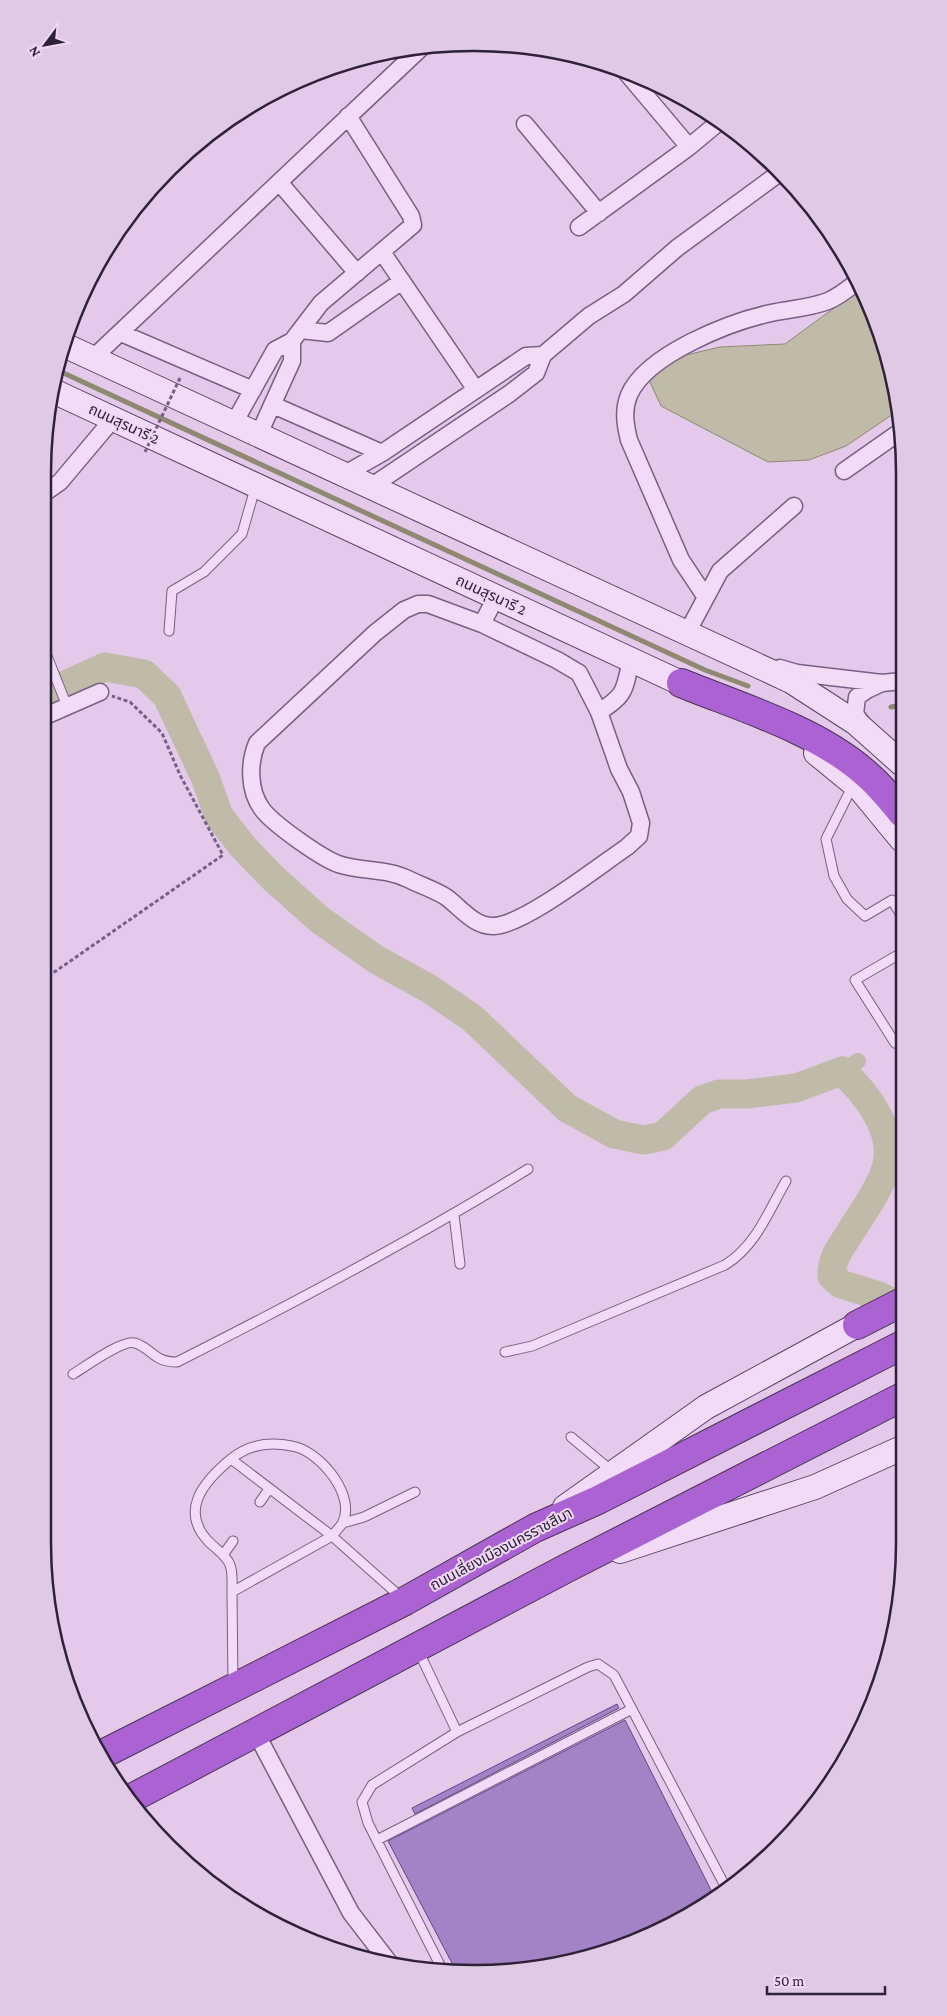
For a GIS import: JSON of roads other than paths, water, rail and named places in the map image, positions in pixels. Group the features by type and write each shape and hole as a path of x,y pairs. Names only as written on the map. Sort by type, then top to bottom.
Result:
{"highway":[{"path":"681,683 794,729 832,749 863,771 896,806"},
{"path":"858,1325 896,1304"},
{"name":"ถนนเลี่ยงเมืองนครราชสีมา","path":"107,1752 405,1600 535,1528 598,1500 896,1348"},
{"path":"136,1796 565,1569 896,1400"}],"main road":[{"path":"71,348 791,681 856,723 896,758"},
{"name":"ถนนสุรนารี 2","path":"59,394 681,683 792,738 840,770 883,815 896,832"},
{"path":"535,1528 706,1407 858,1325"},
{"path":"565,1569 815,1487 896,1450"}],"street":[{"path":"93,358 413,56"},
{"path":"635,83 689,147"},
{"path":"234,423 275,350 296,336 321,304 413,225 411,216 348,116"},
{"path":"525,124 598,213"},
{"path":"579,227 689,147 714,126"},
{"path":"372,486 509,394 536,373 543,355 589,316 624,294 677,248 774,177"},
{"path":"279,182 357,273"},
{"path":"382,252 476,390"},
{"path":"296,336 328,333 402,281"},
{"path":"705,596 681,560 629,440 625,422 629,396 636,383 660,361 716,329 772,313 827,301 851,285"},
{"path":"120,333 253,390"},
{"path":"259,434 292,361 296,336"},
{"path":"345,474 382,453 526,356 543,355"},
{"path":"272,405 382,453"},
{"path":"51,488 60,482 113,419"},
{"path":"844,471 894,436"},
{"path":"688,632 705,596 720,571 794,506"},
{"path":"482,624 496,598"},
{"path":"418,604 428,604 482,624 571,667 579,674 599,712 618,769 631,792 641,823 639,836 627,847 512,922 493,926 480,923 445,897 404,877 384,870 363,870 338,864 302,844 261,808 255,793 250,766 257,743 375,633 404,610 418,604"},
{"path":"746,659 797,673 882,683 896,682"},
{"path":"599,712 619,700 624,691 631,660"},
{"path":"882,683 861,693 857,697 854,708 857,719 883,746"},
{"path":"51,711 65,701 100,692"},
{"path":"255,1732 351,1913 383,1955"}],"lane":[{"path":"170,631 172,591 204,572 242,534 256,485"},
{"path":"51,666 65,701"},
{"path":"854,783 826,839 834,876 847,899 865,916 892,900 896,907"},
{"path":"896,956 855,980 896,1042"},
{"path":"73,1374 123,1344 134,1342 166,1362 177,1362 258,1322 454,1215 528,1169"},
{"path":"505,1352 532,1346 725,1265 740,1256 750,1245 786,1181"},
{"path":"454,1215 460,1264"},
{"path":"571,1437 613,1472"},
{"path":"233,1688 231,1565 199,1530 194,1513 201,1491 212,1476 240,1452 261,1445 298,1447 322,1463 343,1490 345,1502 343,1523"},
{"path":"231,1460 332,1536 405,1600"},
{"path":"260,1502 270,1489"},
{"path":"232,1592 332,1536 343,1523 364,1517 415,1492"},
{"path":"223,1555 233,1541"},
{"path":"416,1647 457,1732"},
{"path":"439,1963 376,1840 368,1823 362,1802 372,1785 457,1732 588,1667 598,1664 614,1675 723,1883"},
{"path":"376,1840 632,1709"}],"waterway":[{"path":"64,373 705,670 748,686"},
{"path":"51,691 105,667 144,674 167,696 205,777 219,816 243,847 273,878 320,920 377,960 428,988 472,1018 567,1108 614,1134 644,1140 663,1136 702,1100 719,1094 747,1094 796,1088 842,1071 860,1090 876,1113 887,1138 888,1151 887,1164 881,1181 872,1199 838,1252 833,1263 832,1276 841,1284 879,1296 896,1304"},
{"path":"891,707 896,706"},
{"path":"842,1071 858,1061"}]}
